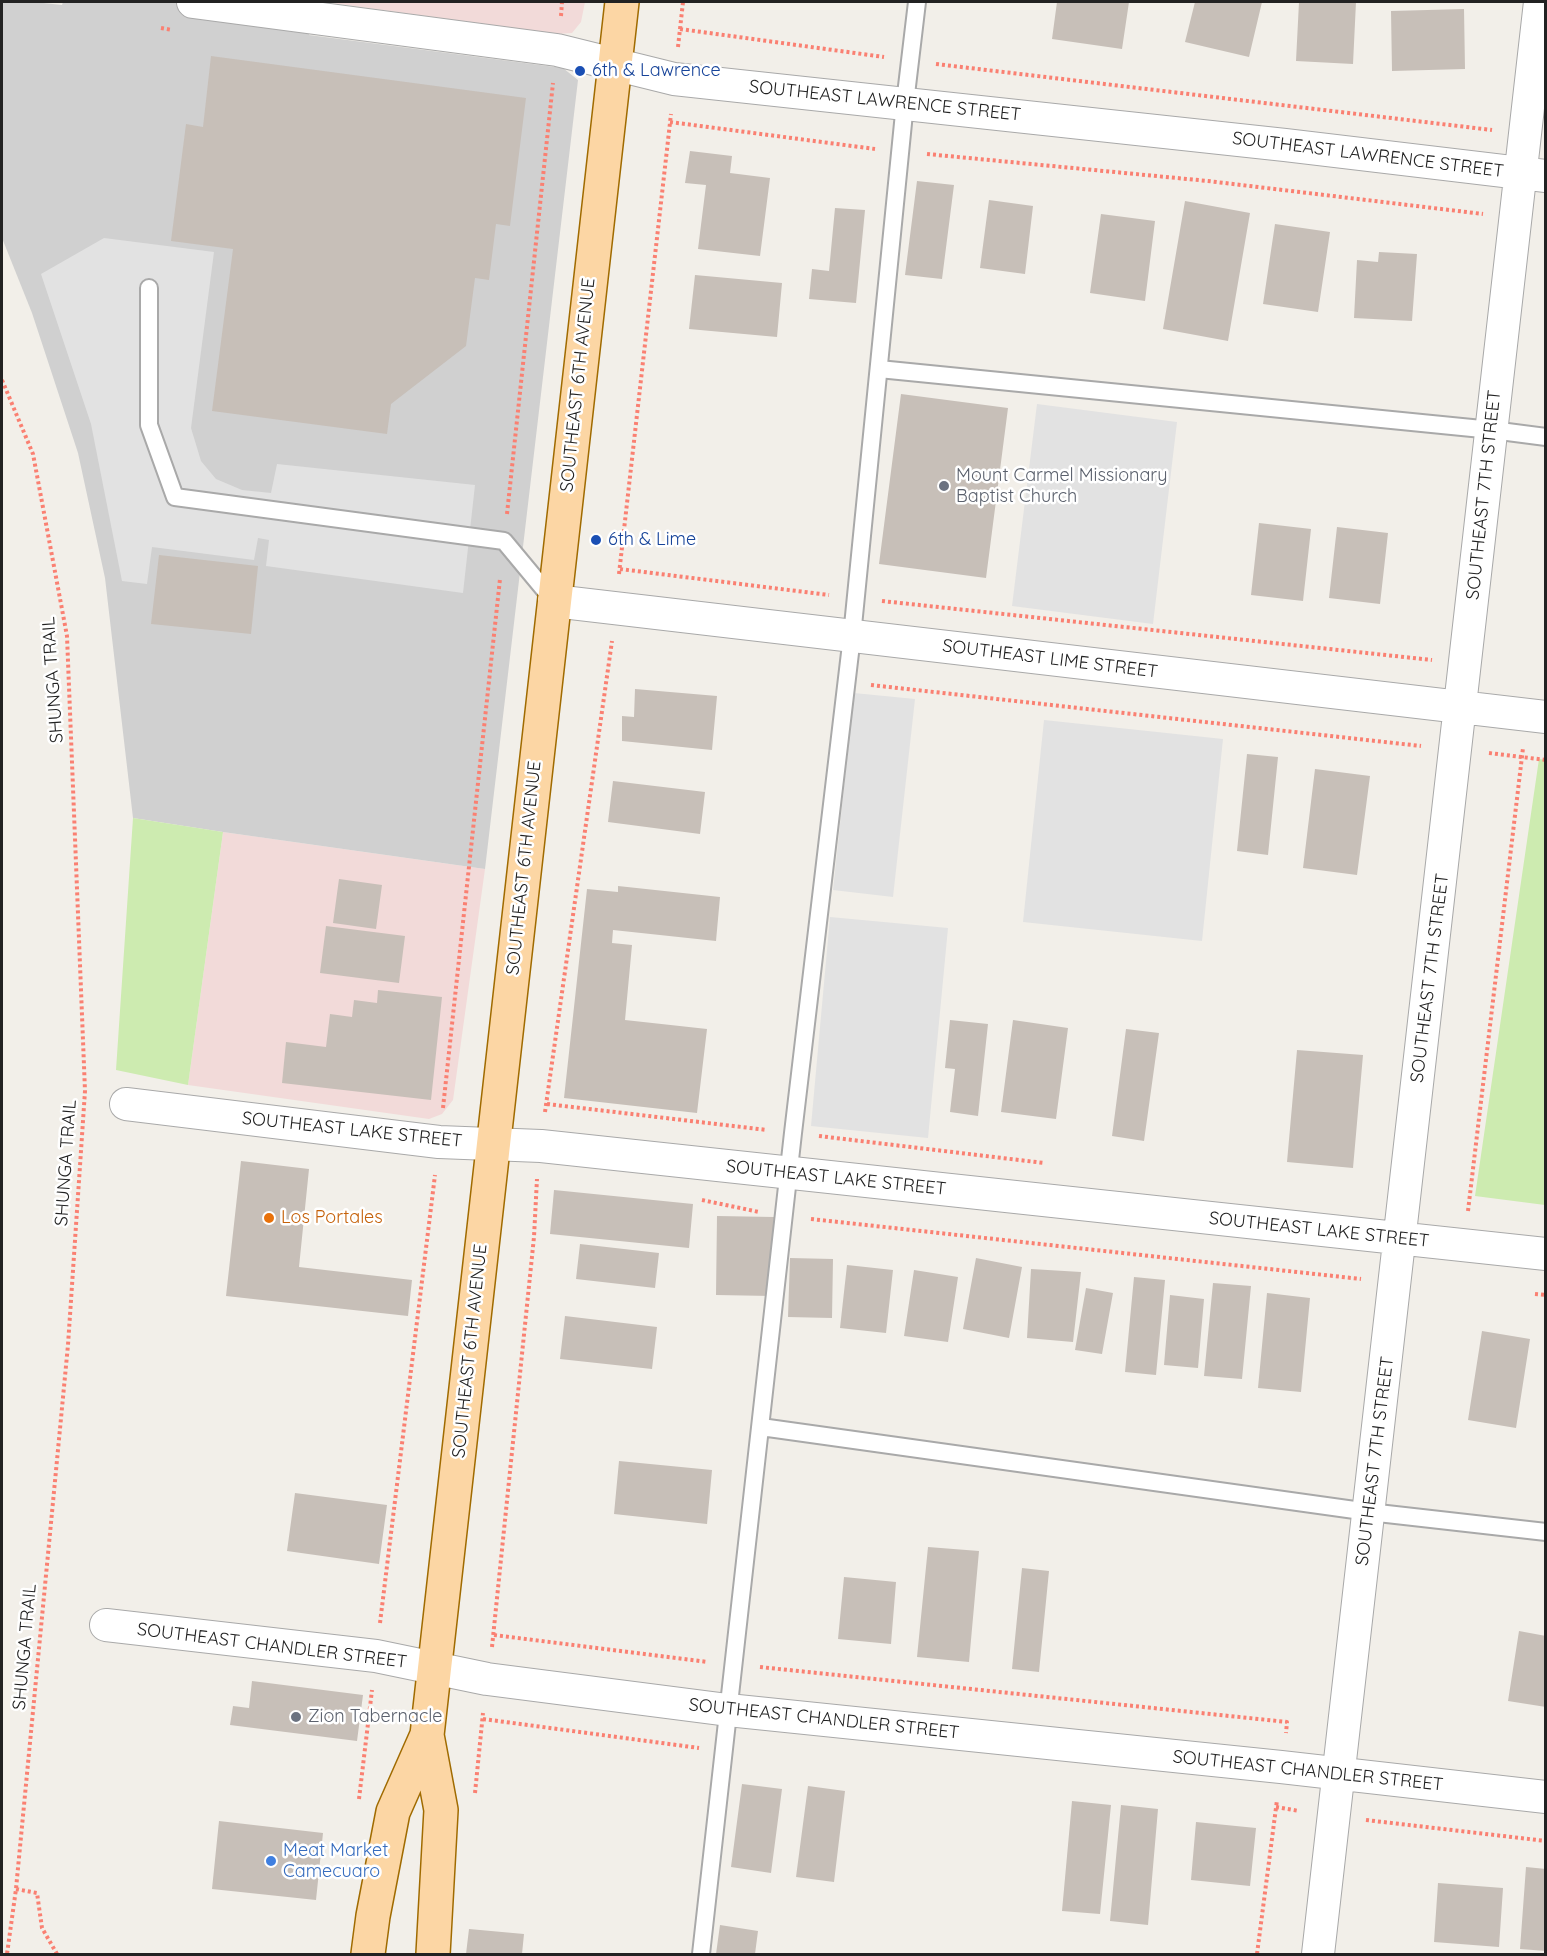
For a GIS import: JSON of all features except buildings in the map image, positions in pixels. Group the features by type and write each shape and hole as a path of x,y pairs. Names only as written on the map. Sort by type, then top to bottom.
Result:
{"main road":[{"name":"SOUTHEAST 6TH AVENUE","path":"433,1954 441,1809 427,1735 622,2"},
{"name":"SOUTHEAST 6TH AVENUE","path":"368,1954 393,1812 427,1735"}],"street":[{"name":"SOUTHEAST LAWRENCE STREET","path":"193,2 319,10 557,50 674,79 905,103 1533,175"},
{"name":"SOUTHEAST 7TH STREET","path":"1318,1954 1515,218 1533,175 1525,134 1540,2"},
{"name":"SOUTHEAST LIME STREET","path":"554,601 1536,716"},
{"name":"SOUTHEAST LAKE STREET","path":"126,1104 439,1142 541,1146 1545,1254"},
{"name":"SOUTHEAST CHANDLER STREET","path":"106,1625 376,1656 487,1679 728,1710 1545,1797"}],"lane":[{"path":"701,1954 793,1133 847,682 917,2"},
{"path":"149,288 149,426 175,497 504,541 554,601"},
{"path":"879,369 1545,437"},
{"path":"761,1427 1369,1512 1545,1532"}],"path":[{"path":"358,1805 439,1142 562,2"},
{"path":"494,1635 541,1146 615,608 683,2"},
{"path":"680,29 910,61 1525,134"},
{"path":"670,122 901,152 1219,182 1515,218"},
{"name":"SHUNGA TRAIL","path":"2,380 33,454 67,636 85,1090 68,1345 16,1889 7,1954"},
{"path":"619,569 856,598 1466,663"},
{"path":"847,682 1545,760"},
{"path":"1464,1245 1522,757 1536,716"},
{"path":"547,1104 1052,1163"},
{"path":"537,1181 548,1182"},
{"path":"696,1199 784,1216 1368,1280"},
{"path":"1535,1294 1545,1295"},
{"path":"483,1719 704,1749"},
{"path":"1276,1807 1545,1841"},
{"path":"16,1889 37,1893 42,1928 57,1954"}],"shaded area":[{"path":"2,2 62,5 63,2 312,2 309,35 563,68 578,80 485,869 133,818 105,578 78,453 32,313 2,238"},
{"path":"325,2 585,2 581,22 572,33 556,34"},
{"path":"104,238 214,252 191,428 201,461 216,479 242,490 271,493 277,464 475,485 463,593 266,566 269,540 258,538 254,560 152,547 147,584 122,581 91,424 41,274"},
{"path":"1037,404 1177,422 1153,624 1012,606"},
{"path":"854,693 915,699 893,897 833,890"},
{"path":"1044,720 1223,739 1202,941 1023,922"},
{"path":"223,832 485,869 453,1100 442,1114 429,1119 188,1085"},
{"path":"830,917 948,928 928,1138 811,1126"}],"green space":[{"path":"1539,759 1546,760 1545,1205 1475,1196"},
{"path":"133,818 223,832 188,1085 116,1070"}],"place":[{"name":"6th & Lawrence","path":"580,71"},
{"name":"Mount Carmel Missionary Baptist Church","path":"944,486"},
{"name":"6th & Lime","path":"596,540"},
{"name":"Los Portales","path":"269,1218"},
{"name":"Zion Tabernacle","path":"296,1717"},
{"name":"Meat Market Camecuaro","path":"271,1861"}]}
